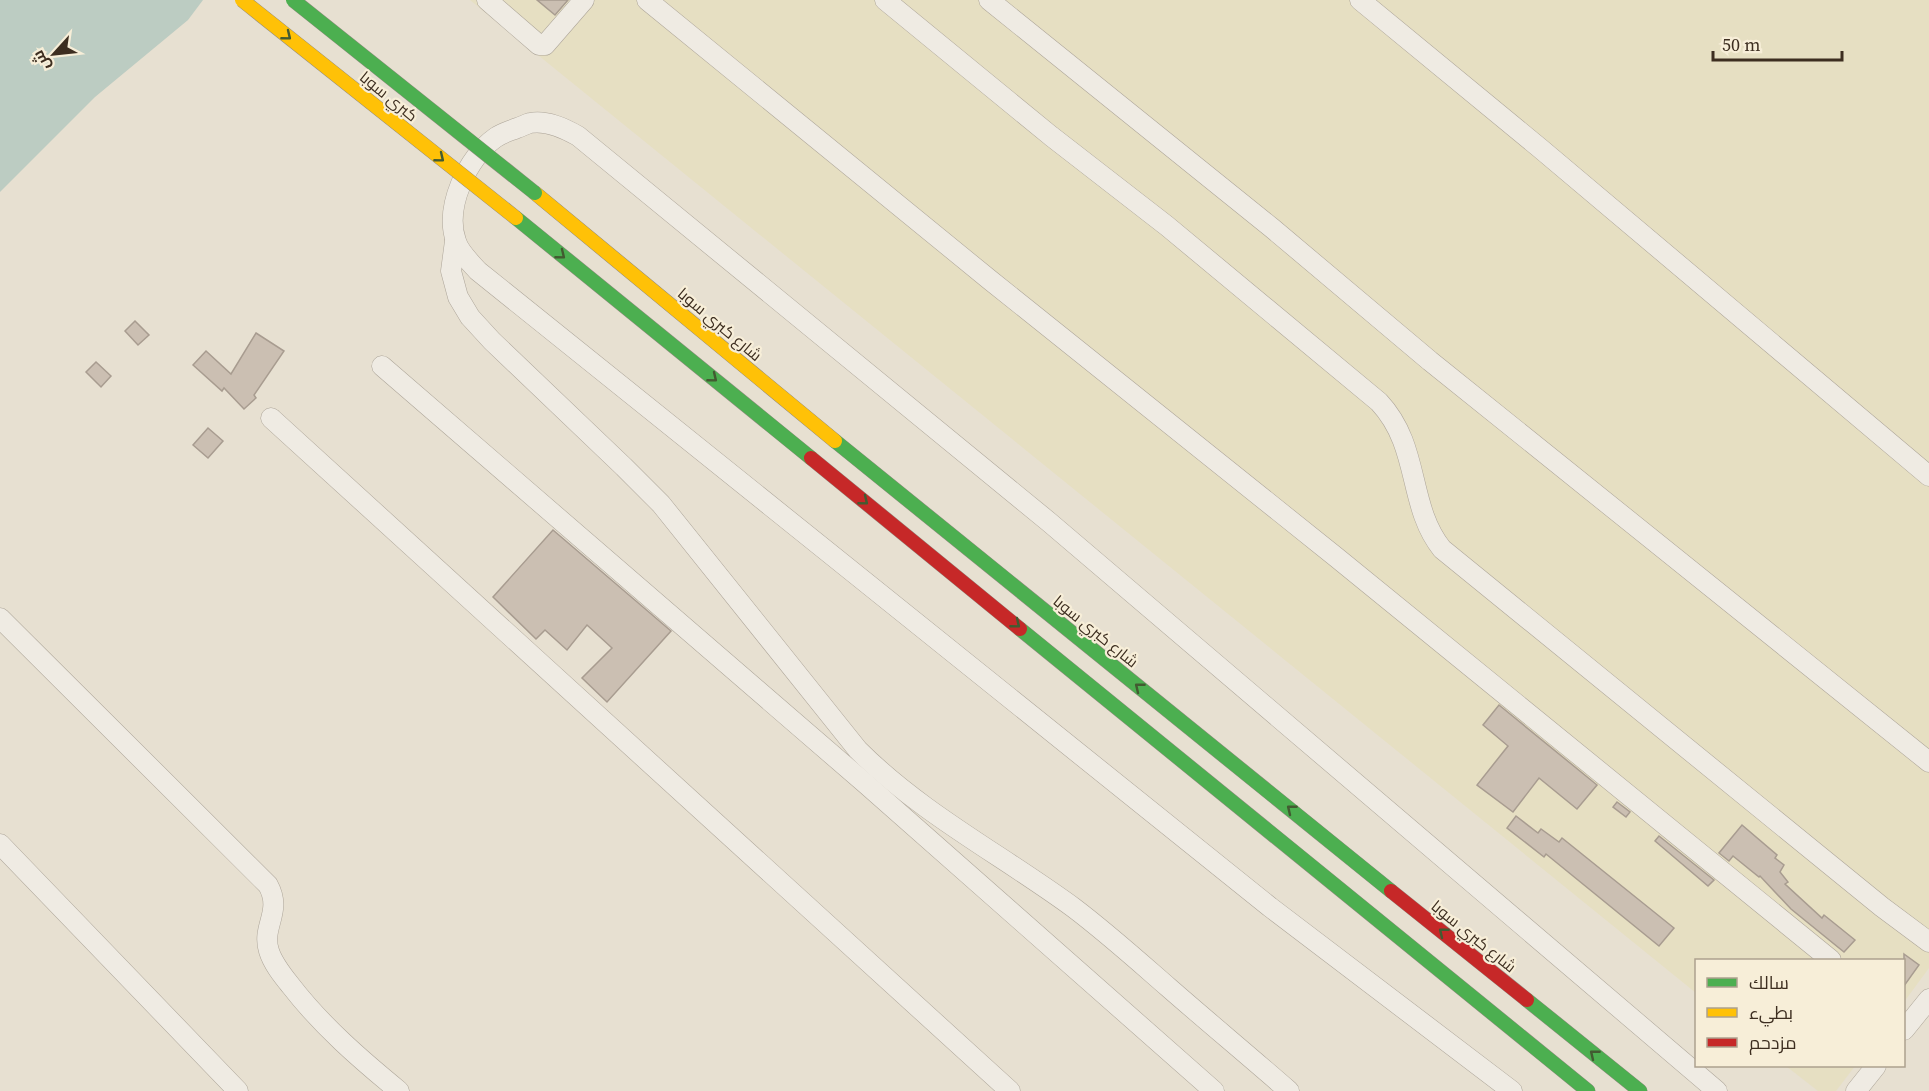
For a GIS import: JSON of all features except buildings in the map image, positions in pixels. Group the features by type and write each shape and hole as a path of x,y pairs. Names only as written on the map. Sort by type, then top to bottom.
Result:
{"highway":[{"name":"كبري سوبا","path":"242,0 516,218 1588,1091"},
{"name":"كبري سوبا","path":"293,0 535,193"},
{"name":"شارع كبري سوبا","path":"535,193 880,478 1640,1091"}],"street":[{"path":"487,0 539,45 545,45 584,0"},
{"path":"648,0 990,280 1345,564 1830,959"},
{"path":"885,0 1050,136 1167,226 1379,402 1391,414 1400,430 1427,524 1432,537 1442,549 1855,885 1929,942"},
{"path":"989,0 1272,228 1439,368 1929,762"},
{"path":"1360,0 1929,476"},
{"path":"1289,1091 1130,953 1075,909 1008,862 943,822 865,757 661,504 470,317 458,297 451,271 455,241 453,209 459,186 470,165 491,142 529,123 549,124 578,136 1049,522 1717,1091"},
{"path":"455,241 465,257 493,285 944,643 1270,907 1512,1091"},
{"path":"382,366 875,792 1215,1091"},
{"path":"271,418 1010,1091"},
{"path":"0,618 268,885 274,902 267,942 270,953 283,975 339,1040 399,1091"},
{"path":"0,844 238,1091"},
{"path":"1905,1025 1929,999"},
{"path":"1856,1091 1874,1067"}],"shaded area":[{"path":"0,0 203,0 188,20 95,97 0,192"},
{"path":"470,0 1929,0 1929,968 1905,1001 1905,959 1695,959 1695,992"},
{"path":"1787,1067 1854,1067 1836,1091 1818,1091"}],"traffic: fast":[{"path":"293,0 535,193"},
{"path":"516,218 811,458"},
{"path":"835,441 1391,891"},
{"path":"1020,629 1588,1091"},
{"path":"1527,1000 1640,1091"}],"traffic: slow":[{"path":"242,0 516,218"},
{"path":"535,193 835,441"}],"traffic: jam":[{"path":"811,458 1020,629"},
{"path":"1391,891 1527,1000"}]}
